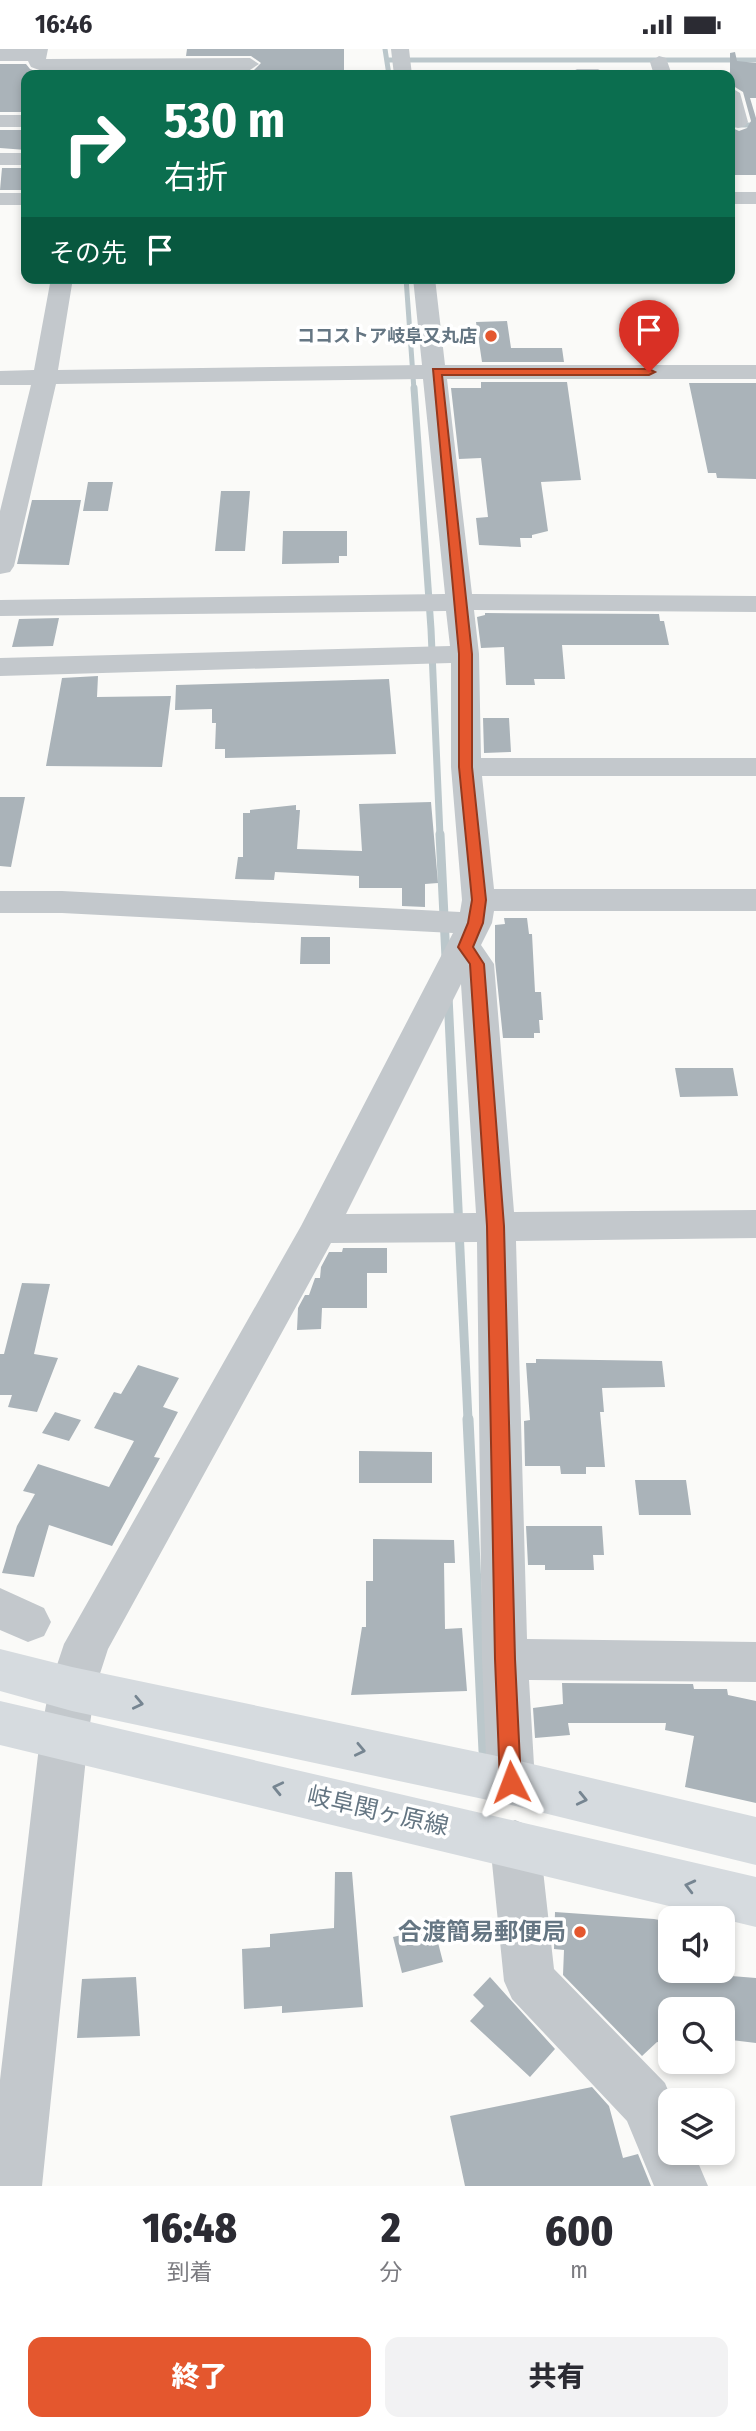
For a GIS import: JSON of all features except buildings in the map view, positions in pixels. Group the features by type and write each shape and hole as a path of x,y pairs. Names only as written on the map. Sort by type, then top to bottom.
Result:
{"main road":[{"path":"0,1670 72,1689 511,1782 756,1841"},
{"name":"岐阜関ヶ原線","path":"0,1723 756,1902"}],"street":[{"path":"400,49 402,70"},
{"path":"0,55 37,52 38,63 42,65 250,64"},
{"path":"735,84 751,84"},
{"path":"735,104 745,125"},
{"path":"0,121 21,121"},
{"path":"0,159 21,159"},
{"path":"735,198 756,198"},
{"path":"0,199 21,199"},
{"path":"0,566 45,378 61,284"},
{"path":"425,284 465,654 466,767 473,924 496,1226 505,1659 511,1782"},
{"path":"0,378 436,372 756,372"},
{"path":"0,608 460,602 756,604"},
{"path":"0,667 465,654"},
{"path":"466,767 756,767"},
{"path":"0,902 62,902 473,924 756,900"},
{"path":"15,2186 64,1738 72,1689 87,1644 319,1229 473,924"},
{"path":"319,1229 756,1224"},
{"path":"505,1659 756,1662"},
{"path":"514,1843 530,1982 646,2102 681,2186"}],"waterway":[{"path":"385,49 388,70"},
{"path":"387,60 756,60"},
{"path":"735,125 756,125"},
{"path":"406,284 414,390"},
{"path":"414,388 431,629 440,836"},
{"path":"440,834 446,958"},
{"path":"448,996 468,1420"},
{"path":"468,1419 484,1751"}],"place":[{"name":"ココストア岐阜又丸店","path":"491,336"},
{"name":"合渡簡易郵便局","path":"580,1932"}],"route":[{"path":"511,1782 505,1659 496,1226 477,964 465,947 475,923 479,900 466,767 465,654 436,372 649,372"}]}
